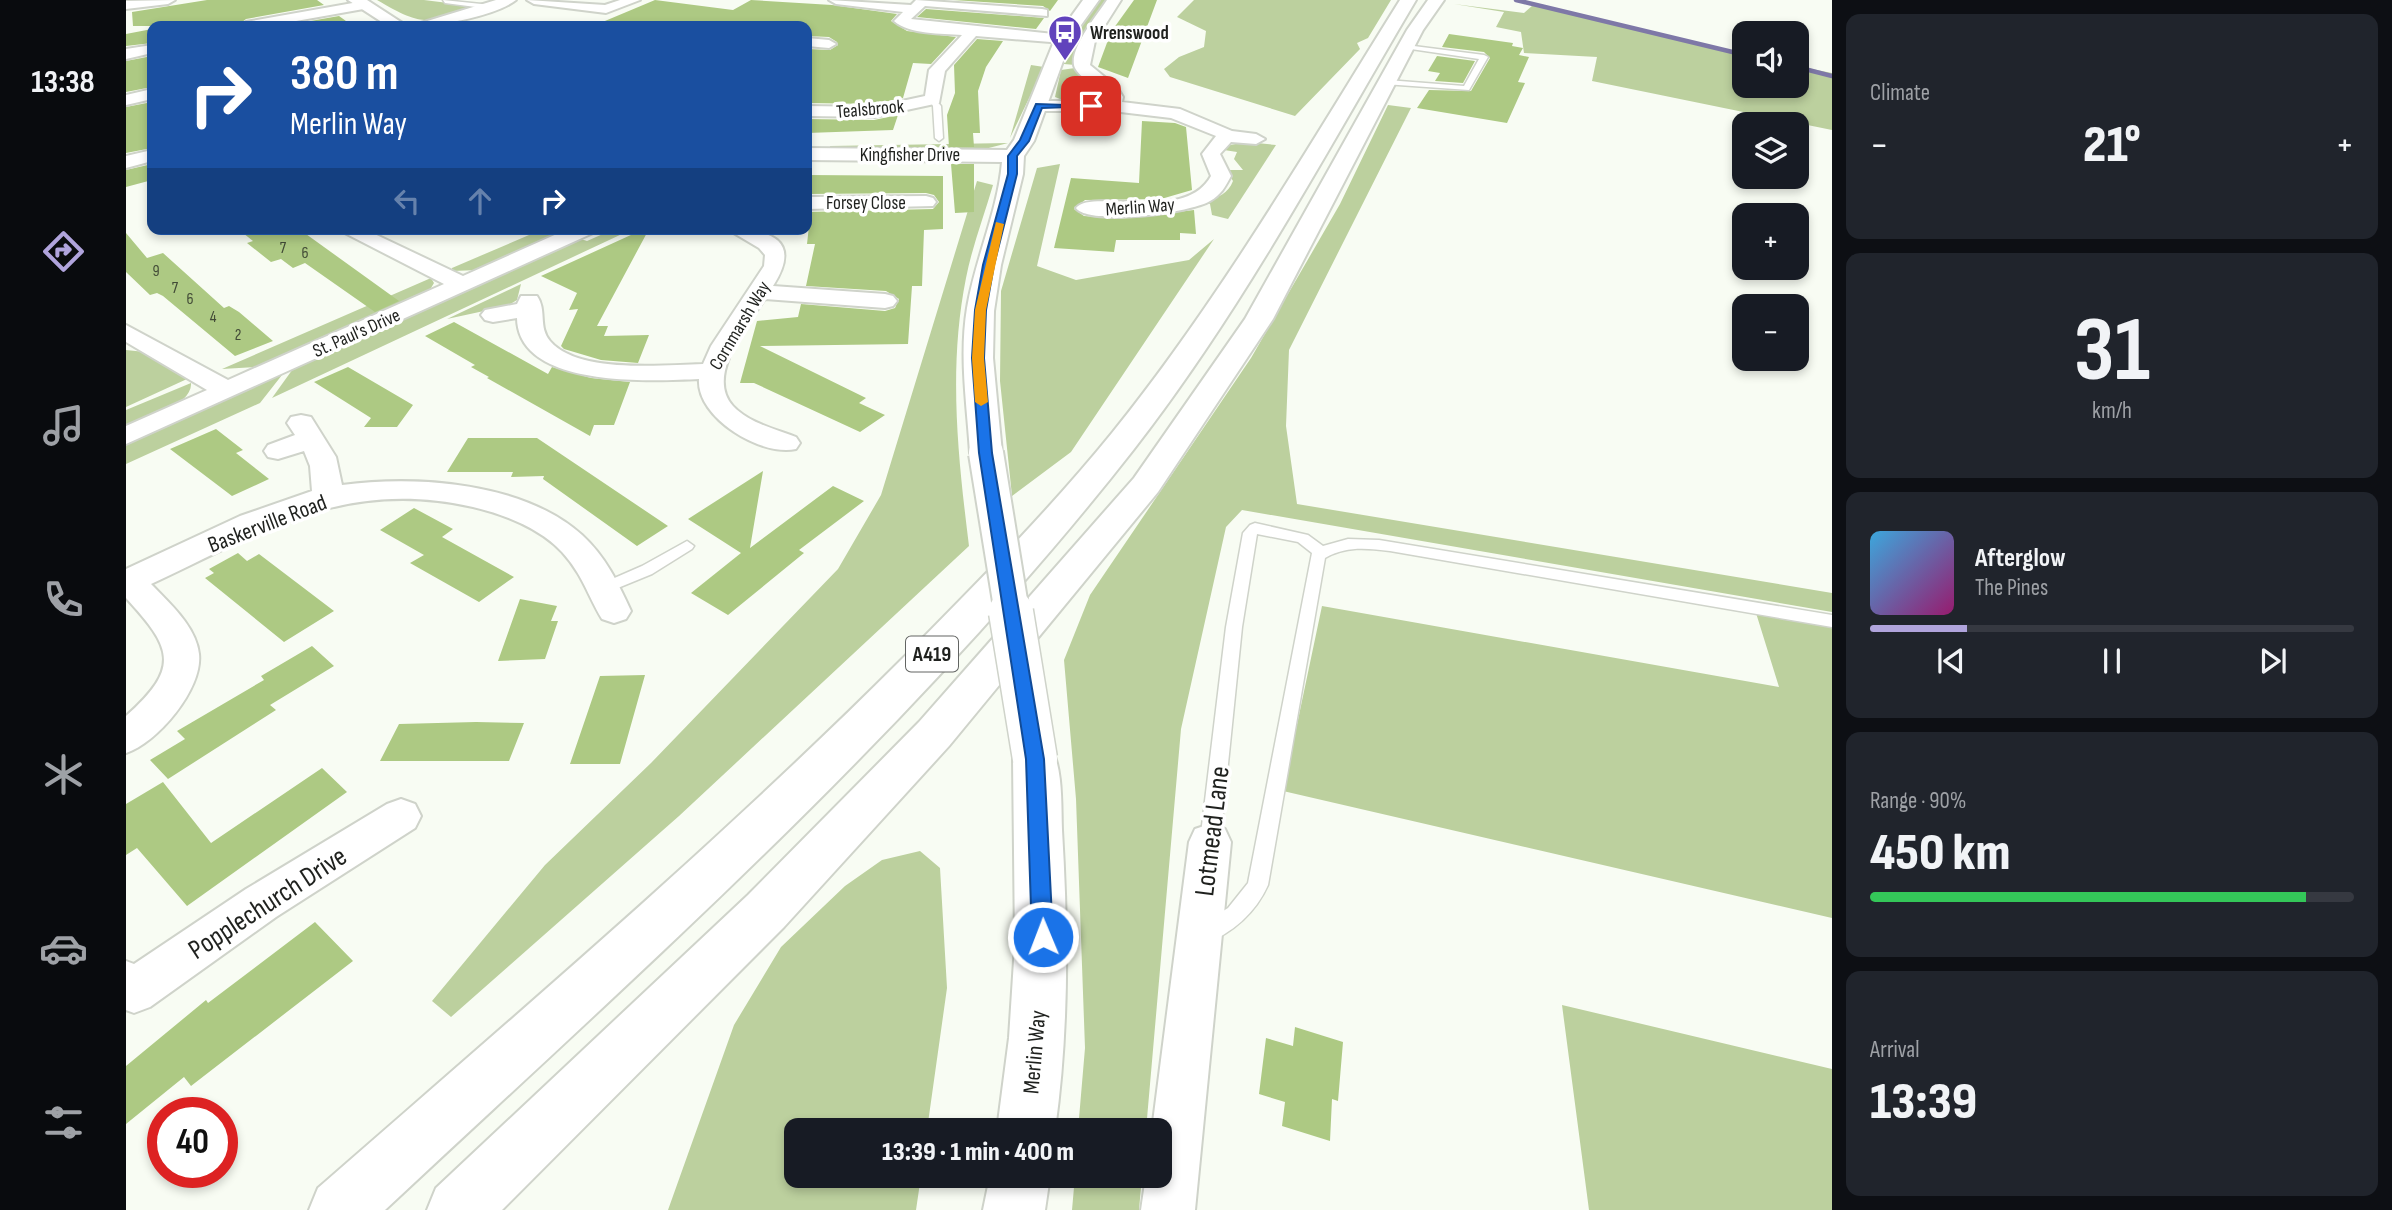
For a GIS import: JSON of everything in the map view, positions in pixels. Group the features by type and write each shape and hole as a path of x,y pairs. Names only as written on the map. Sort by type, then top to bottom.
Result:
{"main road":[{"name":"Merlin Way","path":"1028,1118 1043,937 1035,759 986,453 978,358 980,310 988,265 1012,174 1013,156 1024,141 1039,106 1063,39 1091,0"},
{"name":"A419","path":"340,1210 710,875 818,772 985,599 1122,442 1216,316 1408,0"},
{"name":"A419","path":"458,1210 776,901 934,734 1129,505 1210,394 1259,319 1404,70 1436,0"},
{"path":"360,2 391,21"},
{"name":"Kingfisher Drive","path":"812,153 1013,156"},
{"path":"1014,1210 1018,1188"}],"street":[{"path":"126,5 168,0"},
{"path":"437,21 509,0"},
{"path":"534,0 570,2 606,9 633,0"},
{"path":"835,0 1034,10"},
{"path":"1112,106 1115,97 1111,90 1088,75 1081,60 1114,0"},
{"path":"270,21 360,2"},
{"path":"919,4 901,19 908,24 972,32 1063,39"},
{"name":"Tealsbrook","path":"812,111 874,112 933,99 937,71 972,32"},
{"path":"812,42 829,44"},
{"path":"126,54 147,50"},
{"path":"126,100 147,95"},
{"path":"1039,106 1112,106 1174,113 1216,128 1226,136 1256,139"},
{"name":"Merlin Way","path":"1086,208 1160,208 1206,195 1219,183 1220,176 1211,154 1226,136"},
{"path":"126,162 147,157"},
{"name":"Forsey Close","path":"812,203 926,202"},
{"path":"360,235 462,284"},
{"name":"St. Paul's Drive","path":"126,436 572,235"},
{"name":"Cornmarsh Way","path":"750,235 767,243 776,254 775,266 709,371 712,394 729,420 745,430 786,443"},
{"path":"760,292 885,301"},
{"path":"493,315 528,306 526,321 530,335 562,361 612,372 709,371"},
{"path":"128,336 226,390"},
{"path":"278,451 306,431 328,474 327,497"},
{"name":"Baskerville Road","path":"127,581 292,508 327,497 418,492 493,502 556,528 584,555 611,599"},
{"path":"126,738 156,711 169,694 181,663 182,650 177,636 127,581"},
{"name":"Popplechurch Drive","path":"129,991 261,903 401,816"},
{"name":"Lotmead Lane","path":"1168,1210 1210,842"}],"lane":[{"path":"444,1 491,7"},
{"path":"1484,57 1466,88 1404,70 1484,57"},
{"name":"Tealsbrook","path":"933,99 937,106 939,138"},
{"name":"Lotmead Lane","path":"1210,842 1234,627 1250,533 1255,528 1303,538 1322,553"},
{"path":"1198,937 1233,919 1247,904 1258,885 1318,555 1334,546 1355,541 1832,621"},
{"path":"611,599 647,570 687,546"}],"green space":[{"path":"377,0 424,0 480,7 427,20 406,15"},
{"path":"1099,0 1110,0 1075,65 1064,64 1072,38"},
{"path":"1194,0 1391,0 1368,38 1357,43 1360,49 1295,116 1170,77 1164,69 1179,57 1204,47 1206,31 1177,17"},
{"path":"1454,4 1524,13 1533,5 1732,51 1732,98 1809,98 1809,68 1832,73 1832,130 1809,125 1809,112 1744,112 1592,81 1597,57 1524,53 1521,32 1496,27 1504,12"},
{"path":"1031,65 1044,67 1010,138"},
{"path":"1075,68 1104,92 1106,99 1070,103 1055,97 1061,70"},
{"path":"1388,105 1411,108 1289,350 1286,426 1297,504 1832,593 1832,612 1242,510 1226,527 1181,729 1147,1118 1079,1118 1085,1048 1076,799 1064,660 1090,595 1251,358 1340,204"},
{"path":"1247,142 1276,145 1228,219 1212,215 1210,204 1206,202 1225,192 1233,181 1226,170 1243,170 1234,159 1237,152 1224,150 1230,145"},
{"path":"1008,143 981,150 830,150 830,146"},
{"path":"1060,164 1037,266 1076,280 1189,260 1214,239 1071,452 1012,496 1000,381 1001,291 1037,168"},
{"path":"977,181 993,185 966,278 957,345 956,379 958,446 969,546 679,816 451,1017 432,1001 545,865 651,763 838,569 881,495"},
{"path":"529,235 561,235 479,270 452,271 452,268"},
{"path":"601,235 620,235 272,398 295,366 560,247 581,239 587,241"},
{"path":"431,278 434,283 428,293 282,359 278,357 256,367 222,369"},
{"path":"521,284 517,300 507,306 447,319"},
{"path":"126,350 145,352 187,379 126,407"},
{"path":"278,373 282,375 260,403 126,464 126,442"},
{"path":"191,383 189,391 176,405 126,429 126,410"},
{"path":"1322,606 1779,687 1756,613 1832,626 1832,918 1283,791"},
{"path":"920,851 940,868 947,988 929,1118 784,1118 784,1188 919,1188 916,1210 668,1210 734,1025 781,947 845,886 882,860"},
{"path":"1562,1005 1832,1069 1832,1210 1589,1210"},
{"path":"1074,1188 1141,1188 1139,1210 1072,1210"}],"building":[{"path":"207,0 317,0 324,5 243,21 147,21 147,26 133,26 132,12"},
{"path":"655,0 733,10 751,0 832,5 897,14 891,21 907,31 956,37 931,64 913,63 903,98 874,104 812,103 812,49 830,50 838,45 829,37 812,36 812,21 605,21"},
{"path":"953,0 1058,0 1050,11 1043,6"},
{"path":"1134,0 1157,0 1128,78 1098,67 1111,32"},
{"path":"926,9 1044,18 1036,29 917,17"},
{"path":"339,16 346,21 310,21"},
{"path":"147,30 147,44 126,46 126,34"},
{"path":"1449,34 1513,43 1512,46 1523,48 1519,55 1529,57 1518,82 1525,83 1507,123 1417,108 1429,90 1471,91 1490,58 1484,52 1442,47"},
{"path":"977,39 1003,41 986,67 978,91 980,133 973,133 974,147 949,147 947,115 955,93 954,65"},
{"path":"1437,56 1475,61 1463,83 1435,81 1440,73 1428,71"},
{"path":"147,57 147,88 126,92 126,61"},
{"path":"147,103 147,149 126,153 126,107"},
{"path":"898,115 893,130 812,133 812,119 874,120"},
{"path":"1142,121 1175,123 1186,127 1192,190 1161,199 1085,200 1074,209 1084,216 1119,219 1194,210 1196,234 1180,233 1180,240 1116,240 1114,252 1054,248 1071,178 1139,183"},
{"path":"951,164 974,164 974,212 955,213"},
{"path":"147,165 147,181 126,187 126,170"},
{"path":"812,175 943,176 943,229 924,230 922,286 912,286 908,344 760,346 866,398 859,403 885,415 860,432 754,383 740,383 757,321 798,317 801,304 885,311 895,308 899,299 886,291 806,286 815,244 807,244 808,235 812,235 812,212 933,209 939,202 934,195 812,194"},
{"path":"126,233 147,258 163,253 224,308 229,306 239,312 273,341 235,356 163,296 157,293 150,295 126,272"},
{"path":"246,235 307,235 399,301 375,312 305,263 293,268 281,259 271,262 247,243 253,241"},
{"path":"631,235 646,235 597,326 608,326 604,336 649,335 638,363 601,360 564,349 561,346 578,309 569,310 577,293 541,276"},
{"path":"454,322 548,374 552,367 591,378 630,382 614,425 594,425 590,436 487,378 489,377 471,367 475,365 425,336"},
{"path":"348,367 413,405 397,427 364,427 371,418 314,382"},
{"path":"216,429 243,450 236,453 269,479 232,496 170,449"},
{"path":"468,438 537,438 668,526 637,546 543,479 544,476 511,477 513,472 447,472"},
{"path":"763,471 750,548 833,486 864,501 799,550 804,553 728,615 691,593 741,553 688,519"},
{"path":"414,508 453,529 442,537 514,577 479,602 410,563 424,555 380,530"},
{"path":"238,553 247,561 259,554 334,611 284,642 205,578 214,573 209,569"},
{"path":"520,599 557,606 551,621 558,621 545,659 498,661"},
{"path":"312,646 334,666 270,705 276,710 168,779 150,760 185,739 177,731 264,680 261,676"},
{"path":"645,675 620,764 570,764 600,676"},
{"path":"524,723 509,761 380,761 399,724"},
{"path":"322,768 347,792 187,906 137,848 126,855 126,804 163,782 211,843"},
{"path":"315,922 353,961 191,1086 184,1077 159,1097 147,1097 147,1107 126,1124 126,1066 206,1000 208,1003"},
{"path":"1295,1027 1343,1042 1338,1101 1332,1099 1330,1141 1282,1126 1285,1102 1259,1094 1266,1038 1293,1046"}],"waterway":[{"path":"1516,0 1732,52"},
{"path":"1809,70 1832,76"}],"slow traffic":[{"path":"981,402 978,358 980,310 999,224"}],"place":[{"name":"Wrenswood","path":"1065,62"}],"route":[{"path":"1043,937 1041,839 1035,759 986,453 978,358 980,310 988,265 1012,174 1013,156 1024,141 1039,106 1091,106"}]}
